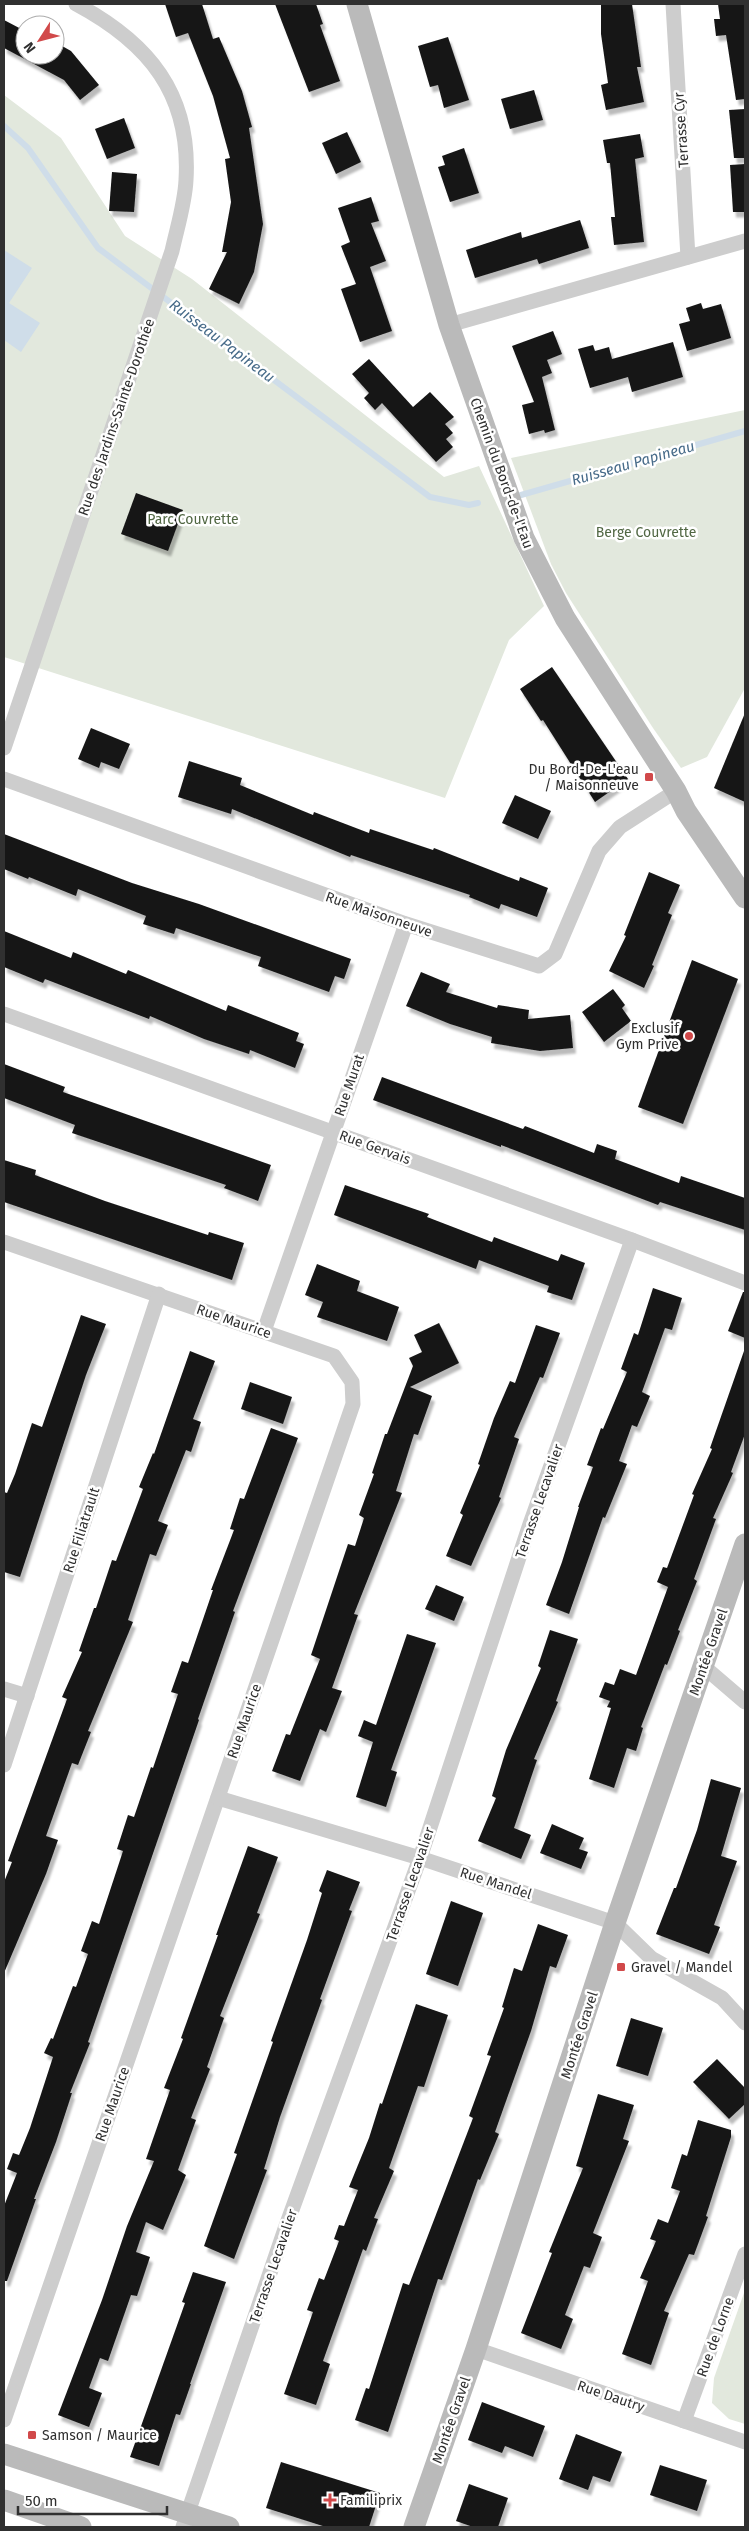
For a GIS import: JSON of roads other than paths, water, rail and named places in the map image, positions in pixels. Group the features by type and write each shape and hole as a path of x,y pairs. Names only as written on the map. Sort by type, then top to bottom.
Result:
{"street":[{"name":"Chemin du Bord-de-l'Eau","path":"357,4 449,325 524,538 565,618 676,791 686,811 745,898"},
{"name":"Terrasse Cyr","path":"673,4 688,257"},
{"name":"Rue des Jardins-Sainte-Dorothée","path":"4,748 172,251 186,181 186,135 174,97 147,55 116,27 80,5"},
{"path":"449,325 745,241"},
{"name":"Rue Maisonneuve","path":"4,779 406,924 539,966 556,954 599,851 620,827 676,791"},
{"name":"Rue Murat","path":"264,1331 406,924"},
{"name":"Rue Gervais","path":"4,1014 632,1240 745,1283"},
{"name":"Terrasse Lecavalier","path":"185,2520 286,2229 420,1858 530,1524 632,1240"},
{"name":"Rue Maurice","path":"4,1242 334,1356 352,1382 353,1404 4,2420"},
{"name":"Rue Filiatrault","path":"4,1765 159,1294"},
{"name":"Montée Gravel","path":"414,2527 476,2349 615,1923 745,1544"},
{"path":"703,1666 745,1702"},
{"path":"4,1689 26,1696"},
{"name":"Rue Mandel","path":"218,1798 420,1858 615,1923 650,1958 722,1998 745,2023"},
{"name":"Rue de Lorne","path":"684,2421 745,2254"},
{"name":"Rue Dautry","path":"476,2349 745,2442"},
{"path":"4,2454 185,2520 229,2527"},
{"path":"4,2500 81,2527"}],"waterway":[{"name":"Ruisseau Papineau","path":"4,126 28,148 98,248 430,497 469,505 478,503"},
{"name":"Ruisseau Papineau","path":"521,495 745,431"}],"place":[{"name":"Du Bord-De-L'eau / Maisonneuve","path":"649,777"},
{"name":"Exclusif Gym Prive","path":"689,1036"},
{"name":"Gravel / Mandel","path":"621,1967"},
{"name":"Samson / Maurice","path":"32,2435"},
{"name":"Familiprix","path":"330,2500"}],"park label":[{"name":"Parc Couvrette","path":"193,519"},
{"name":"Berge Couvrette","path":"646,532"}]}
